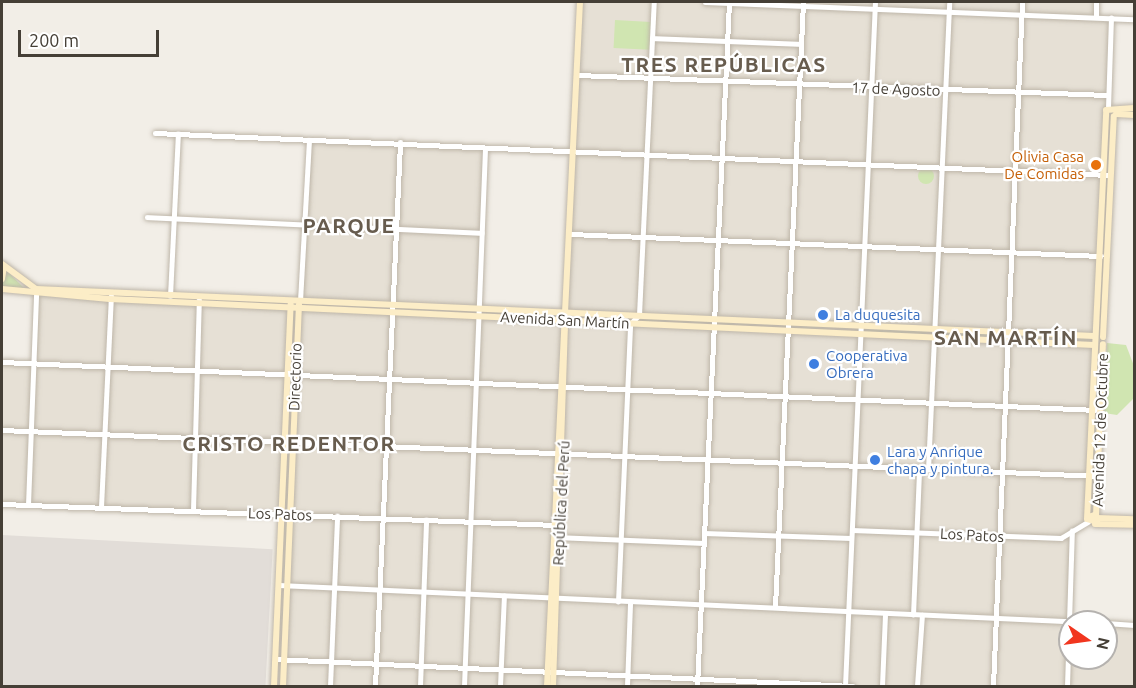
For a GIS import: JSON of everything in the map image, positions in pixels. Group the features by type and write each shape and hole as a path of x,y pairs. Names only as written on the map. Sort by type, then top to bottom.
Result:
{"main road":[{"name":"República del Perú","path":"553,687 551,671 556,525 565,321 568,312 580,2"},
{"path":"1112,112 1134,108"},
{"path":"1112,112 1134,115"},
{"name":"Avenida 12 de Octubre","path":"1093,519 1098,340 1112,112"},
{"path":"2,265 2,279"},
{"path":"2,265 36,292"},
{"name":"Avenida San Martín","path":"2,289 479,313 565,321 934,338 1098,340"},
{"name":"Avenida San Martín","path":"110,296 170,296 199,300"},
{"name":"Directorio","path":"274,687 287,375 295,304"},
{"name":"Directorio","path":"283,687 295,375 295,304"},
{"name":"Avenida San Martín","path":"479,313 568,312 788,321 1008,332 1098,340"},
{"path":"1093,519 1134,519"},
{"path":"1093,519 1134,525"},
{"name":"República del Perú","path":"547,687 551,671"}],"street":[{"path":"618,602 630,324 639,315 654,2"},
{"path":"705,2 802,3 949,12 1134,19"},
{"path":"697,687 729,2"},
{"path":"845,686 875,2"},
{"path":"928,470 949,2"},
{"path":"993,687 999,472 1008,332 1022,2"},
{"path":"1095,17 1096,2"},
{"path":"775,607 802,3"},
{"path":"1111,18 1108,95 1112,112"},
{"path":"652,38 801,45"},
{"name":"17 de Agosto","path":"577,75 871,89 1108,95"},
{"path":"155,133 400,143 722,162 1107,175"},
{"path":"170,296 178,134"},
{"name":"Directorio","path":"295,304 304,225 309,140"},
{"path":"375,687 394,229 400,143"},
{"path":"464,687 485,148"},
{"path":"147,217 482,233"},
{"path":"571,234 937,252 1103,256"},
{"path":"28,505 36,292"},
{"path":"101,507 110,296"},
{"path":"193,510 199,300"},
{"path":"2,362 477,384 628,388 932,405 1097,410"},
{"path":"2,430 560,451 855,468 1094,476"},
{"path":"913,615 919,470"},
{"name":"Los Patos","path":"2,504 556,525"},
{"path":"330,687 337,516"},
{"name":"Los Patos","path":"852,530 1060,538 1093,519"},
{"path":"420,687 426,520"},
{"path":"1070,610 1072,531"},
{"path":"704,533 851,538"},
{"path":"556,537 704,543"},
{"path":"279,585 630,603 775,607 1058,621"},
{"path":"500,687 504,596"},
{"path":"627,687 630,603"},
{"path":"882,687 885,614"},
{"path":"918,687 922,615"},
{"path":"1118,624 1134,625"},
{"path":"276,659 551,671 770,685 852,687"},
{"path":"1067,687 1068,670"}],"shaded area":[{"path":"580,2 1096,2 1096,17 1111,18 1092,340 1088,522 1072,531 1071,610 1058,610 1058,670 1118,670 1118,624 1134,625 1134,686 283,686 290,514 2,504 2,362 33,363 36,295 297,307 309,140 485,148 479,309 568,312"},
{"path":"2,535 273,549 265,686 2,686"}],"green space":[{"path":"615,20 651,22 649,50 614,48"},
{"path":"923,168 929,168 934,176 932,182 923,184 918,179 918,173"},
{"path":"7,271 23,287 23,289 2,286"},
{"path":"639,318 707,321 708,322 640,321"},
{"path":"868,330 926,331 926,334 868,333"},
{"path":"943,332 999,334 1000,336 943,335"},
{"path":"1015,337 1088,340 1088,341"},
{"path":"1107,343 1126,345 1134,366 1134,398 1117,415 1104,413"}],"place":[{"name":"Olivia Casa De Comidas","path":"1096,165"},
{"name":"La duquesita","path":"823,315"},
{"name":"Cooperativa Obrera","path":"814,364"},
{"name":"Lara y Anrique chapa y pintura.","path":"875,460"}],"district":[{"name":"TRES REPÚBLICAS","path":"724,64"},
{"name":"PARQUE","path":"349,225"},
{"name":"SAN MARTÍN","path":"1006,337"},
{"name":"CRISTO REDENTOR","path":"289,443"}]}
